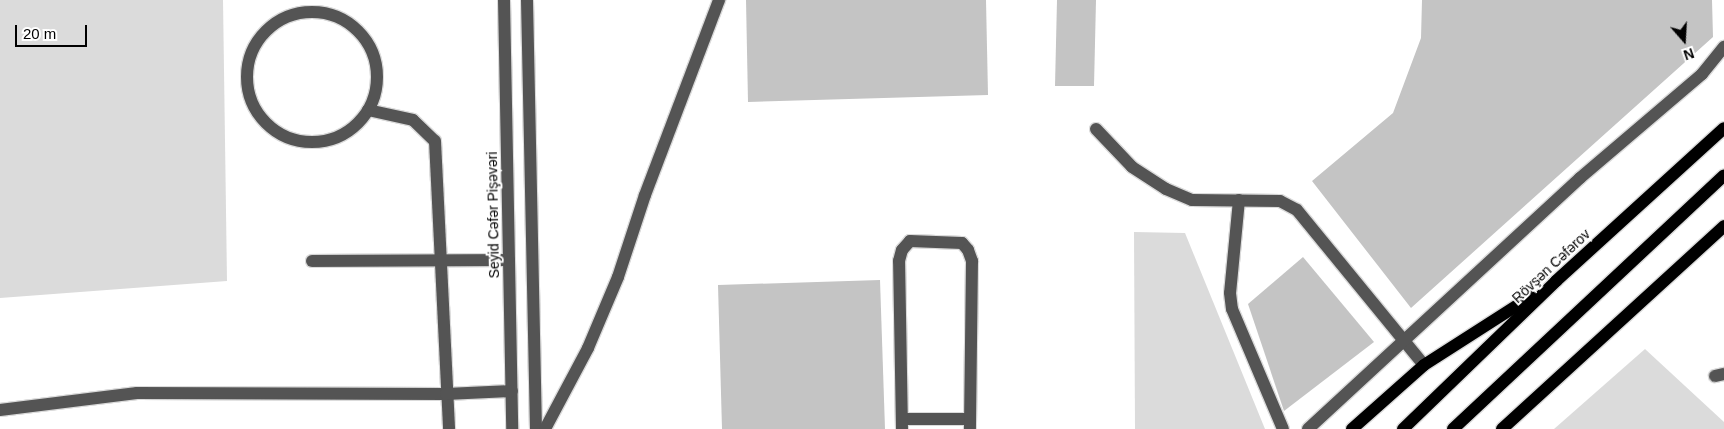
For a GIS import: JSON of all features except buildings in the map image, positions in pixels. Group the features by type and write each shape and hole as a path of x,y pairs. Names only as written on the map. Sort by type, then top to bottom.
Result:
{"main road":[{"name":"Rövşən Cəfərov","path":"1402,429 1556,281 1724,128"},
{"path":"1454,429 1724,175"},
{"path":"1502,429 1724,226"},
{"path":"1352,429 1424,365 1556,281"}],"street":[{"name":"Seyid Cəfər Pişəvəri","path":"504,0 512,429"},
{"path":"527,0 536,429"},
{"path":"545,429 588,348 618,276 644,195 719,0"},
{"path":"307,12 323,13 351,25 363,36 376,64 375,95 368,110 346,132 317,142 301,141 272,129 261,118 248,90 249,58 256,44 277,22 307,12"},
{"path":"1308,429 1580,178 1702,74 1724,47"},
{"path":"368,110 413,120 435,141 449,429"},
{"path":"1096,129 1132,167 1166,189 1192,200 1280,201 1296,210 1424,365"},
{"path":"1239,200 1230,293 1232,309 1283,429"},
{"path":"910,242 962,243 968,250 972,261 970,424 902,424 899,261 902,250 910,242"},
{"path":"312,261 509,260"},
{"path":"0,410 137,394 446,394 512,391"}],"shaded area":[{"path":"0,0 223,0 227,281 0,298"},
{"path":"1134,232 1185,233 1265,429 1135,429"},
{"path":"1645,349 1724,422 1724,429 1554,429"}]}
